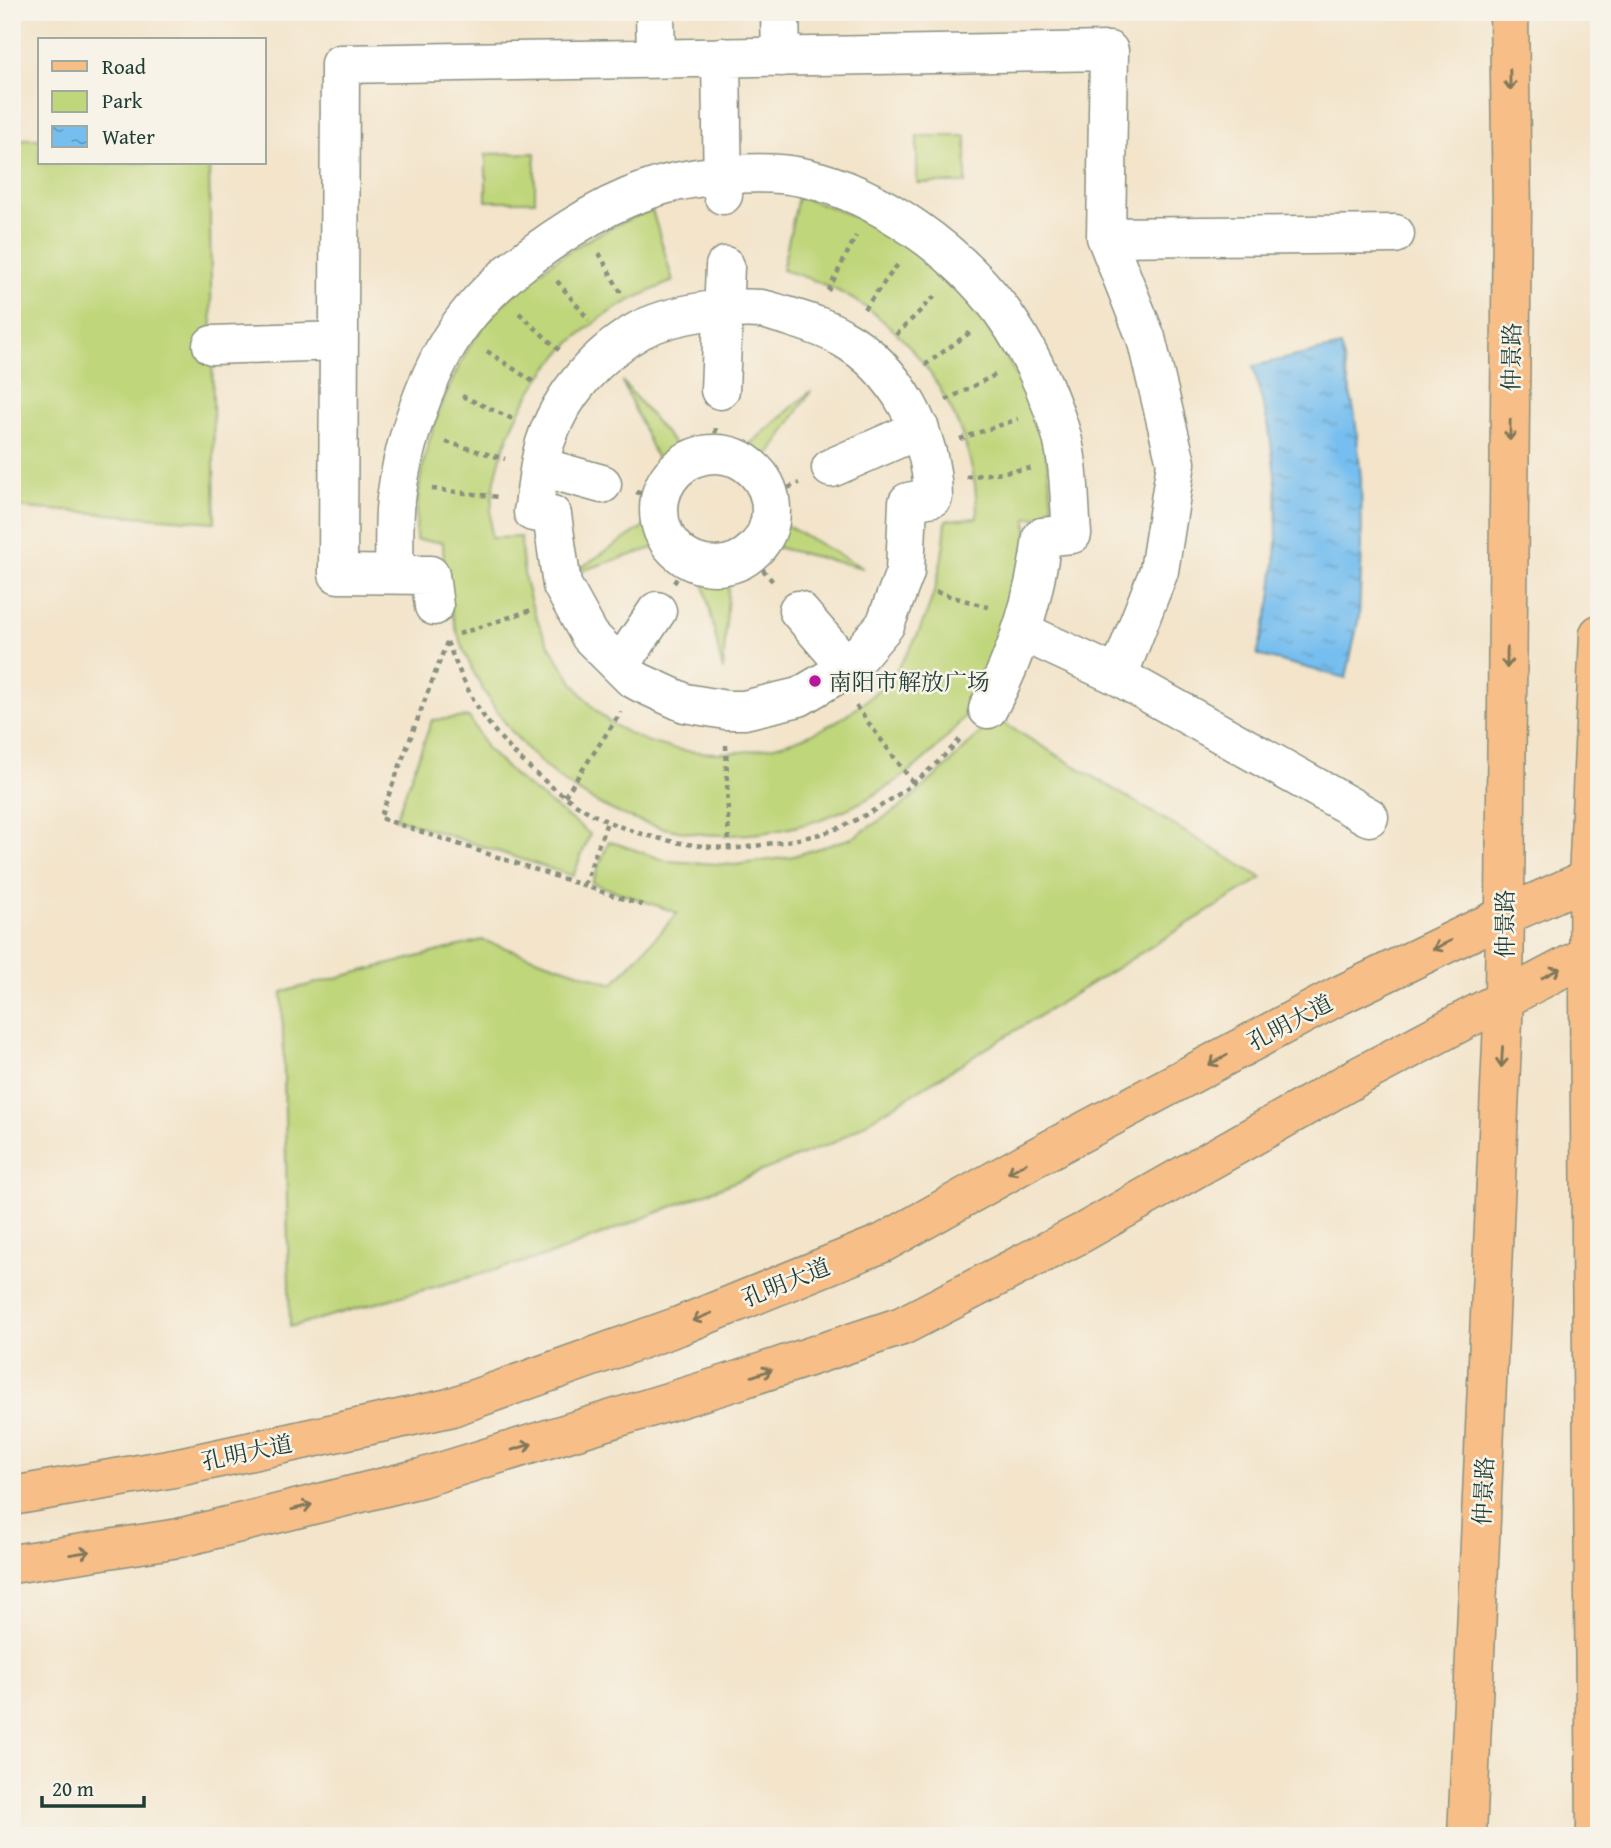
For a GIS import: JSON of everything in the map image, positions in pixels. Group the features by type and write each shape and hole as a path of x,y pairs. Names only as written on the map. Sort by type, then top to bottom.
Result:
{"main road":[{"name":"仲景路","path":"1467,1836 1504,998 1512,211 1508,12"},
{"path":"1596,1836 1594,877 1599,634"},
{"name":"孔明大道","path":"12,1496 174,1468 449,1408 679,1326 883,1242 1340,995 1504,916 1594,877"},
{"path":"12,1564 179,1538 421,1478 730,1384 902,1325 1082,1233 1359,1076 1595,951"}],"street":[{"path":"655,12 656,58"},
{"path":"780,12 780,57"},
{"path":"445,620 430,575 338,574 340,64 1109,51 1106,237 1146,338 1176,463 1159,571 1118,676"},
{"path":"721,57 723,186"},
{"path":"394,573 396,499 421,401 440,357 468,314 506,274 550,241 599,210 650,189 723,186 760,173 805,178 854,194 894,215 970,274 1001,310 1022,343 1044,386 1060,429 1073,534 1042,537 1037,576 1010,621 1008,672 988,709"},
{"path":"1106,237 1395,234"},
{"path":"720,390 724,266"},
{"path":"762,309 814,324 843,338 873,361 896,387 920,429 933,482 933,497 908,502 905,572 885,625 848,668 799,697 744,710 726,710 685,703 632,678 590,636 562,585 552,515 533,512 545,443 563,405 584,375 613,349 642,330 693,312 762,309"},
{"path":"212,345 339,341"},
{"path":"831,468 920,429"},
{"path":"541,467 602,484"},
{"path":"798,610 848,668"},
{"path":"620,666 657,611"},
{"path":"1010,621 1118,676 1369,817"}],"path":[{"path":"830,287 858,232"},
{"path":"597,249 626,303"},
{"path":"866,307 902,258"},
{"path":"553,277 592,324"},
{"path":"897,334 940,290"},
{"path":"515,310 561,352"},
{"path":"924,365 975,329"},
{"path":"483,349 536,384"},
{"path":"946,401 1001,372"},
{"path":"459,395 517,421"},
{"path":"963,438 1022,418"},
{"path":"442,440 501,458"},
{"path":"974,476 1035,468"},
{"path":"431,489 491,496"},
{"path":"936,592 1010,621"},
{"path":"532,610 445,620 447,642 476,706 499,737 528,768 565,796 607,822 660,840 729,849 793,840 840,827 888,803 914,784 988,709"},
{"path":"447,642 380,818 642,905"},
{"path":"856,707 914,784"},
{"path":"565,796 612,724"},
{"path":"726,752 729,849"},
{"path":"584,885 607,822"}],"green space":[{"path":"917,136 966,136 966,183 917,183"},
{"path":"12,139 38,139 38,164 209,164 215,522 12,507"},
{"path":"535,153 535,201 486,201 486,154"},
{"path":"798,197 870,224 903,244 932,266 959,292 983,321 1004,353 1038,424 1048,467 1053,517 1027,518 1023,576 982,688 974,704 924,759 866,800 802,825 735,835 668,829 604,806 546,767 496,710 473,671 456,630 446,587 443,542 416,540 422,468 437,416 454,377 473,341 490,319 509,298 552,262 601,233 652,210 673,281 602,317 570,344 549,366 531,391 504,447 491,508 491,538 521,537 526,586 550,647 591,705 614,725 650,742 690,751 730,753 771,747 810,734 846,715 877,690 913,644 934,593 946,520 977,518 975,488 969,457 946,399 910,348 889,326 865,307 825,285 782,270"},
{"path":"622,381 682,453 660,466"},
{"path":"811,391 760,469 741,452"},
{"path":"649,523 660,546 571,574"},
{"path":"782,523 863,568 771,546"},
{"path":"729,578 723,671 703,579"},
{"path":"469,717 486,748 518,779 590,834 573,876 396,818 432,720"},
{"path":"995,718 1262,878 835,1142 553,1254 290,1327 282,992 482,940 613,984 678,913 592,883 609,841 667,861 735,865 790,857 852,838 902,806"}],"water":[{"path":"1341,346 1355,416 1361,479 1362,545 1359,617 1346,678 1257,655 1271,600 1277,543 1276,484 1269,428 1253,366"}],"place":[{"name":"南阳市解放广场","path":"815,681"}]}
